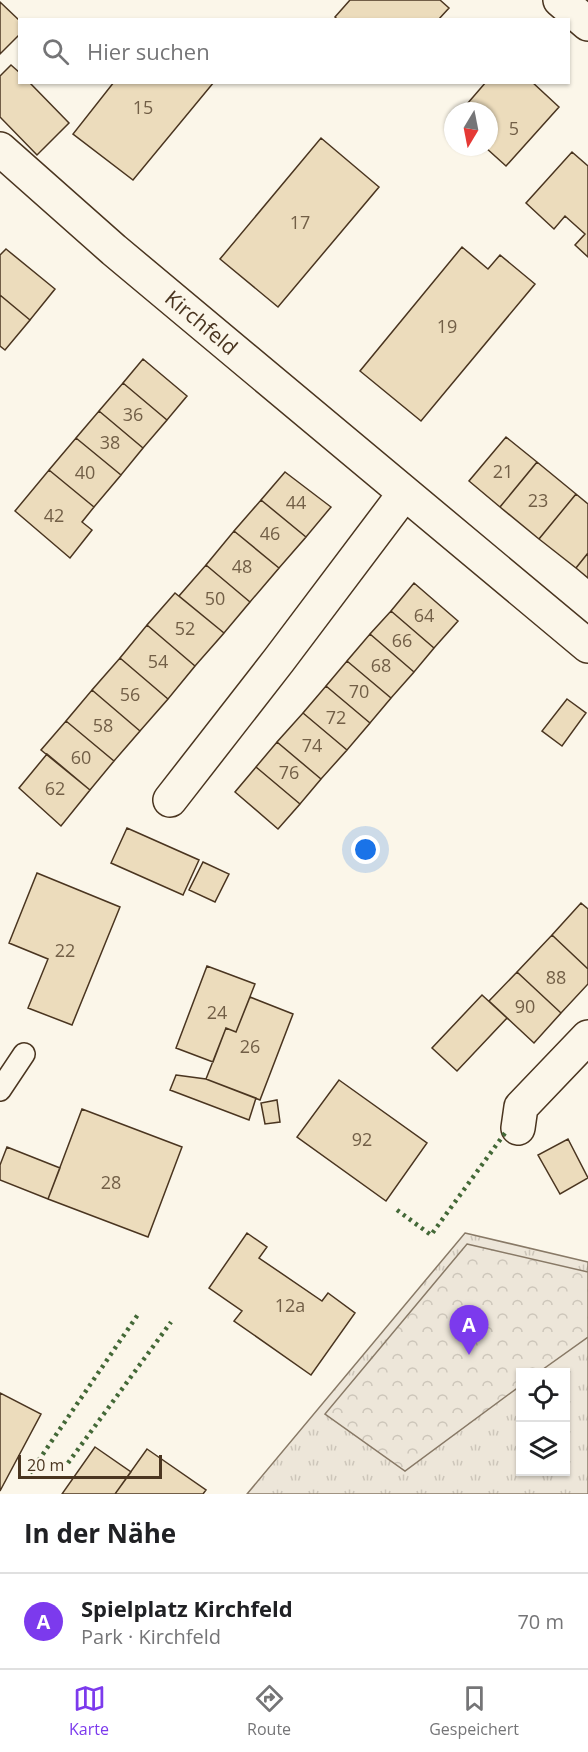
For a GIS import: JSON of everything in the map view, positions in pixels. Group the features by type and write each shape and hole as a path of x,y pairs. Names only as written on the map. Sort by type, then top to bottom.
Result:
{"street":[{"path":"560,0 588,24"},
{"name":"Kirchfeld","path":"0,149 114,250 588,645"},
{"path":"170,800 404,494"},
{"path":"518,1128 521,1107 588,1037"}],"lane":[{"path":"0,1090 24,1054"}],"green space":[{"path":"465,1233 588,1262 588,1494 247,1494"},
{"path":"467,1244 588,1272 588,1337 545,1368 516,1368 516,1389 405,1471 325,1414"}],"building":[{"path":"350,0 440,0 449,8 440,18 335,17"},
{"path":"0,2 18,19 18,36 0,54"},
{"path":"11,65 18,71 18,84 31,84 69,123 37,155 0,117 0,76"},
{"path":"112,84 212,84 133,180 73,134"},
{"path":"484,84 534,84 559,107 506,166 495,156 498,156 498,102 469,102"},
{"path":"321,138 379,187 278,307 220,259"},
{"path":"572,152 588,166 588,257 575,245 585,234 565,216 554,229 526,203"},
{"path":"462,247 488,269 500,255 535,284 421,421 360,371"},
{"path":"6,249 55,289 30,320 0,295 0,255"},
{"path":"0,295 30,320 5,350 0,346"},
{"path":"143,359 187,396 167,420 123,383"},
{"path":"123,383 167,420 143,448 99,411"},
{"path":"99,411 143,448 121,475 76,438"},
{"path":"506,437 537,462 500,507 469,481"},
{"path":"76,438 121,475 94,507 49,470"},
{"path":"537,462 576,494 539,539 500,507"},
{"path":"49,470 94,507 82,522 92,530 70,558 15,511"},
{"path":"285,472 331,507 306,537 261,500"},
{"path":"576,494 588,504 588,553 576,568 539,539"},
{"path":"261,500 306,537 279,568 234,531"},
{"path":"234,531 279,568 250,602 206,565"},
{"path":"588,553 588,578 576,568"},
{"path":"206,565 250,602 224,633 179,596"},
{"path":"414,583 458,621 434,648 391,611"},
{"path":"175,593 224,633 195,666 147,625"},
{"path":"391,611 434,648 414,672 370,634"},
{"path":"147,625 195,666 168,699 120,658"},
{"path":"370,634 414,672 391,698 347,661"},
{"path":"120,658 168,699 140,731 92,690"},
{"path":"347,661 391,698 370,723 326,686"},
{"path":"326,686 370,723 347,750 303,713"},
{"path":"92,690 140,731 114,761 66,721"},
{"path":"567,699 586,713 562,746 542,731"},
{"path":"303,713 347,750 321,779 277,742"},
{"path":"66,721 114,761 90,790 41,750"},
{"path":"277,742 321,779 300,804 256,767"},
{"path":"47,754 90,790 61,826 19,788"},
{"path":"256,767 300,804 278,829 235,792"},
{"path":"127,828 199,860 183,895 111,863"},
{"path":"203,862 229,874 215,902 189,890"},
{"path":"37,873 120,907 72,1025 28,1008 48,959 9,943"},
{"path":"581,903 588,909 588,969 552,935"},
{"path":"552,935 588,969 588,984 561,1013 517,972"},
{"path":"207,966 255,984 236,1032 226,1028 213,1062 176,1048"},
{"path":"517,972 561,1013 534,1043 489,1001"},
{"path":"482,995 507,1018 457,1071 432,1048"},
{"path":"250,997 293,1014 260,1100 206,1079 226,1028 236,1032"},
{"path":"176,1075 206,1079 256,1098 249,1120 170,1090"},
{"path":"339,1080 427,1143 386,1201 297,1137"},
{"path":"277,1100 280,1122 265,1124 261,1103"},
{"path":"82,1109 182,1147 148,1237 48,1199"},
{"path":"568,1139 588,1178 560,1194 538,1155"},
{"path":"7,1147 60,1168 48,1199 0,1180 0,1165"},
{"path":"247,1233 267,1247 259,1258 322,1301 328,1293 355,1313 311,1375 234,1321 242,1311 209,1288"},
{"path":"0,1393 41,1414 0,1491"},
{"path":"95,1447 131,1472 115,1494 62,1494"},
{"path":"147,1449 206,1490 203,1494 115,1494"}],"hedge":[{"path":"397,1210 431,1235 505,1133"},
{"path":"30,1473 139,1313"},
{"path":"68,1463 171,1322"}],"place":[{"name":"Spielplatz Kirchfeld","path":"469,1355"}]}
